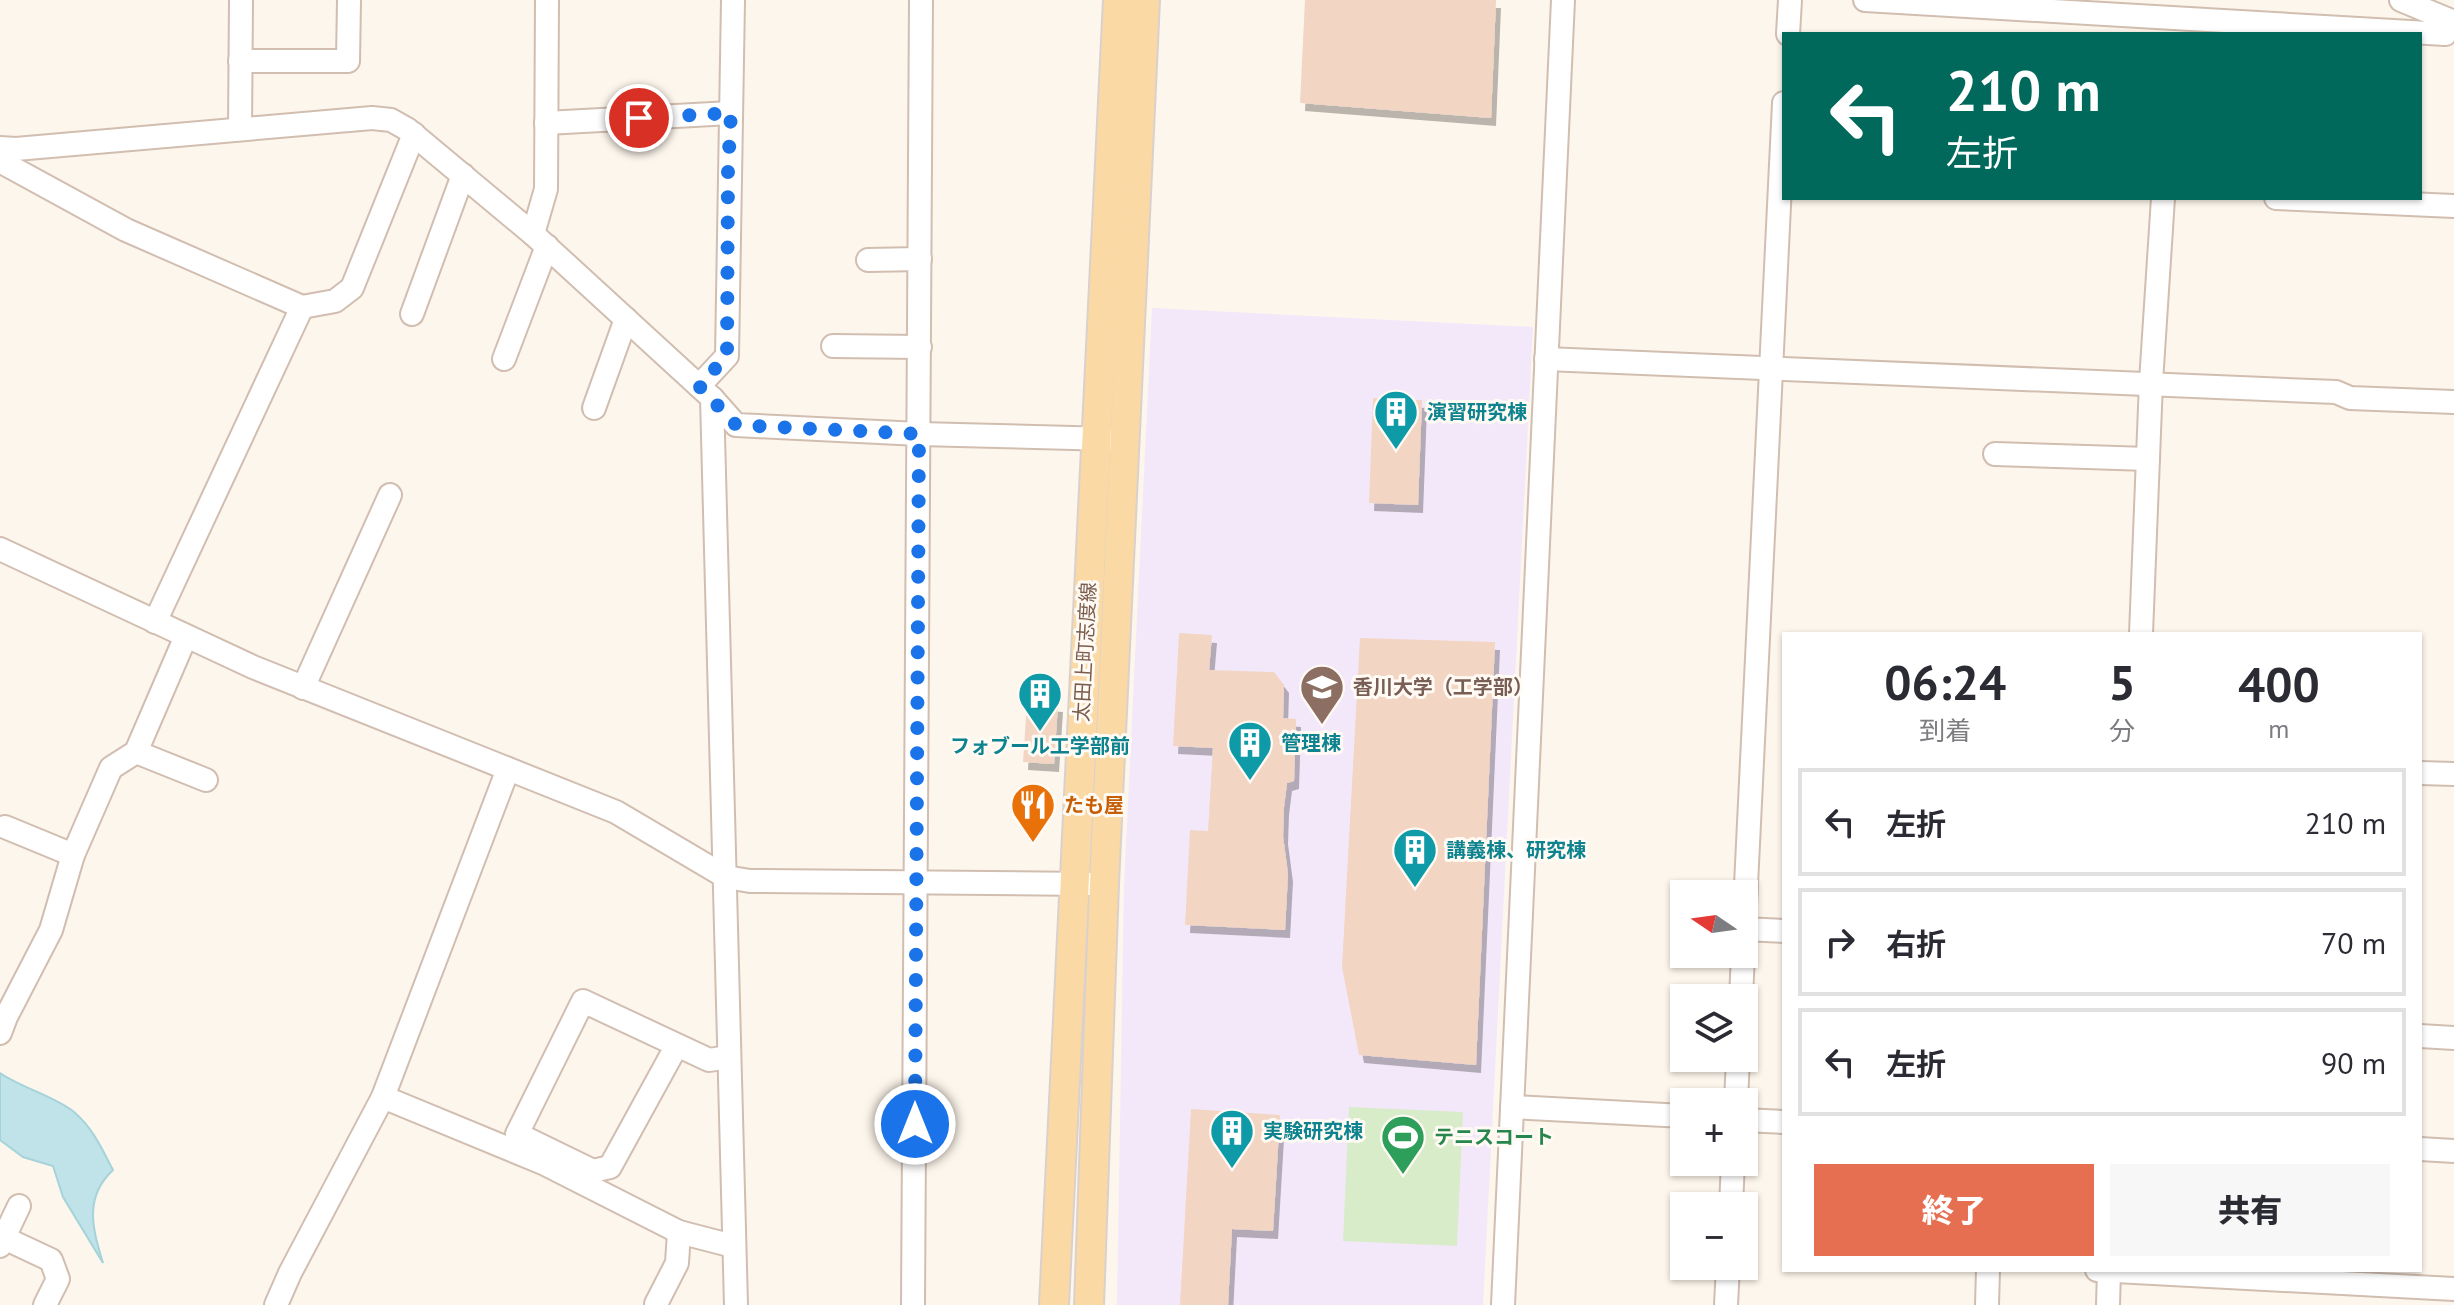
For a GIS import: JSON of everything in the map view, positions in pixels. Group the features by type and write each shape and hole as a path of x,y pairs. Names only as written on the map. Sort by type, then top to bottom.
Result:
{"main road":[{"name":"太田上町志度線","path":"1054,1305 1118,0"},
{"name":"太田上町志度線","path":"1089,1305 1104,884 1145,0"}],"street":[{"path":"240,129 241,0"},
{"path":"240,61 348,61 349,0"},
{"path":"504,359 540,240 546,189 547,0"},
{"path":"733,0 727,356 706,392 726,877 736,1305"},
{"path":"913,1305 921,0"},
{"path":"1503,1305 1563,0"},
{"path":"1788,32 1790,0"},
{"path":"1865,0 2411,32"},
{"path":"2401,0 2452,21 2445,34 2422,33"},
{"path":"546,123 731,113"},
{"path":"414,134 352,288 335,301 302,307 126,230 5,164 0,150 372,118 391,120 414,134 540,240 706,392 736,425 1124,439"},
{"path":"1746,880 1782,141"},
{"path":"412,314 463,175"},
{"path":"2141,632 2151,382 2163,200"},
{"path":"2320,200 2454,206"},
{"path":"868,260 920,259"},
{"path":"155,622 302,307"},
{"path":"594,408 626,319"},
{"path":"833,346 920,347"},
{"path":"1546,359 2151,382 2336,392 2350,398 2454,402"},
{"path":"1995,454 2148,459"},
{"path":"303,688 390,495"},
{"path":"0,549 303,688 616,812 726,877 750,881 1104,884"},
{"path":"0,1033 51,930 73,855 111,768 136,752 186,636"},
{"path":"136,752 206,780"},
{"path":"276,1305 383,1097 508,769"},
{"path":"2422,773 2454,774"},
{"path":"5,827 73,855"},
{"path":"1758,928 1782,931"},
{"path":"677,1045 610,1167 593,1171 517,1134 583,1001 677,1045 709,1060 729,1057"},
{"path":"2422,1036 2454,1038"},
{"path":"383,1097 543,1163 679,1232 733,1246"},
{"path":"1512,1107 1670,1115"},
{"path":"1758,1121 1782,1122"},
{"path":"2422,1149 2454,1151"},
{"path":"19,1206 2,1242 51,1260 58,1279 45,1305"},
{"path":"656,1304 677,1263 679,1232"},
{"path":"1987,1305 1988,1272"},
{"path":"2108,1305 2109,1272"},
{"path":"2130,1272 2355,1294 2454,1289"},
{"path":"1726,1305 1727,1280"}],"shaded area":[{"name":"香川大学（工学部）","path":"1152,308 1533,327 1483,1305 1117,1305 1124,885"}],"green space":[{"name":"テニスコート","path":"1349,1107 1463,1112 1457,1246 1343,1241"}],"water":[{"path":"0,1073 74,1112 101,1147 113,1170 97,1192 94,1203 94,1226 103,1263 63,1197 53,1166 23,1157 0,1140"}],"building":[{"path":"1305,0 1496,0 1491,118 1300,103"},
{"name":"演習研究棟","path":"1373,398 1422,400 1418,505 1369,503"},
{"name":"管理棟","path":"1179,633 1212,635 1209,670 1274,672 1284,685 1283,718 1296,719 1294,781 1287,783 1284,807 1283,836 1288,874 1285,930 1185,925 1190,830 1208,831 1213,748 1173,746"},
{"name":"講義棟、研究棟","path":"1360,638 1495,642 1476,1065 1359,1055 1342,967"},
{"name":"フォブール工学部前","path":"1027,702 1058,704 1054,764 1023,762"},
{"name":"実験研究棟","path":"1191,1109 1280,1115 1273,1231 1232,1229 1228,1305 1180,1305"}],"place":[{"name":"演習研究棟","path":"1396,451"},
{"name":"香川大学（工学部）","path":"1322,726"},
{"name":"フォブール工学部前","path":"1040,733"},
{"name":"管理棟","path":"1250,782"},
{"name":"たも屋","path":"1033,844"},
{"name":"講義棟、研究棟","path":"1415,889"},
{"name":"実験研究棟","path":"1232,1170"},
{"name":"テニスコート","path":"1403,1176"}],"route":[{"path":"639,118 731,113 727,356 699,386 736,425 919,434 915,1124"}]}
